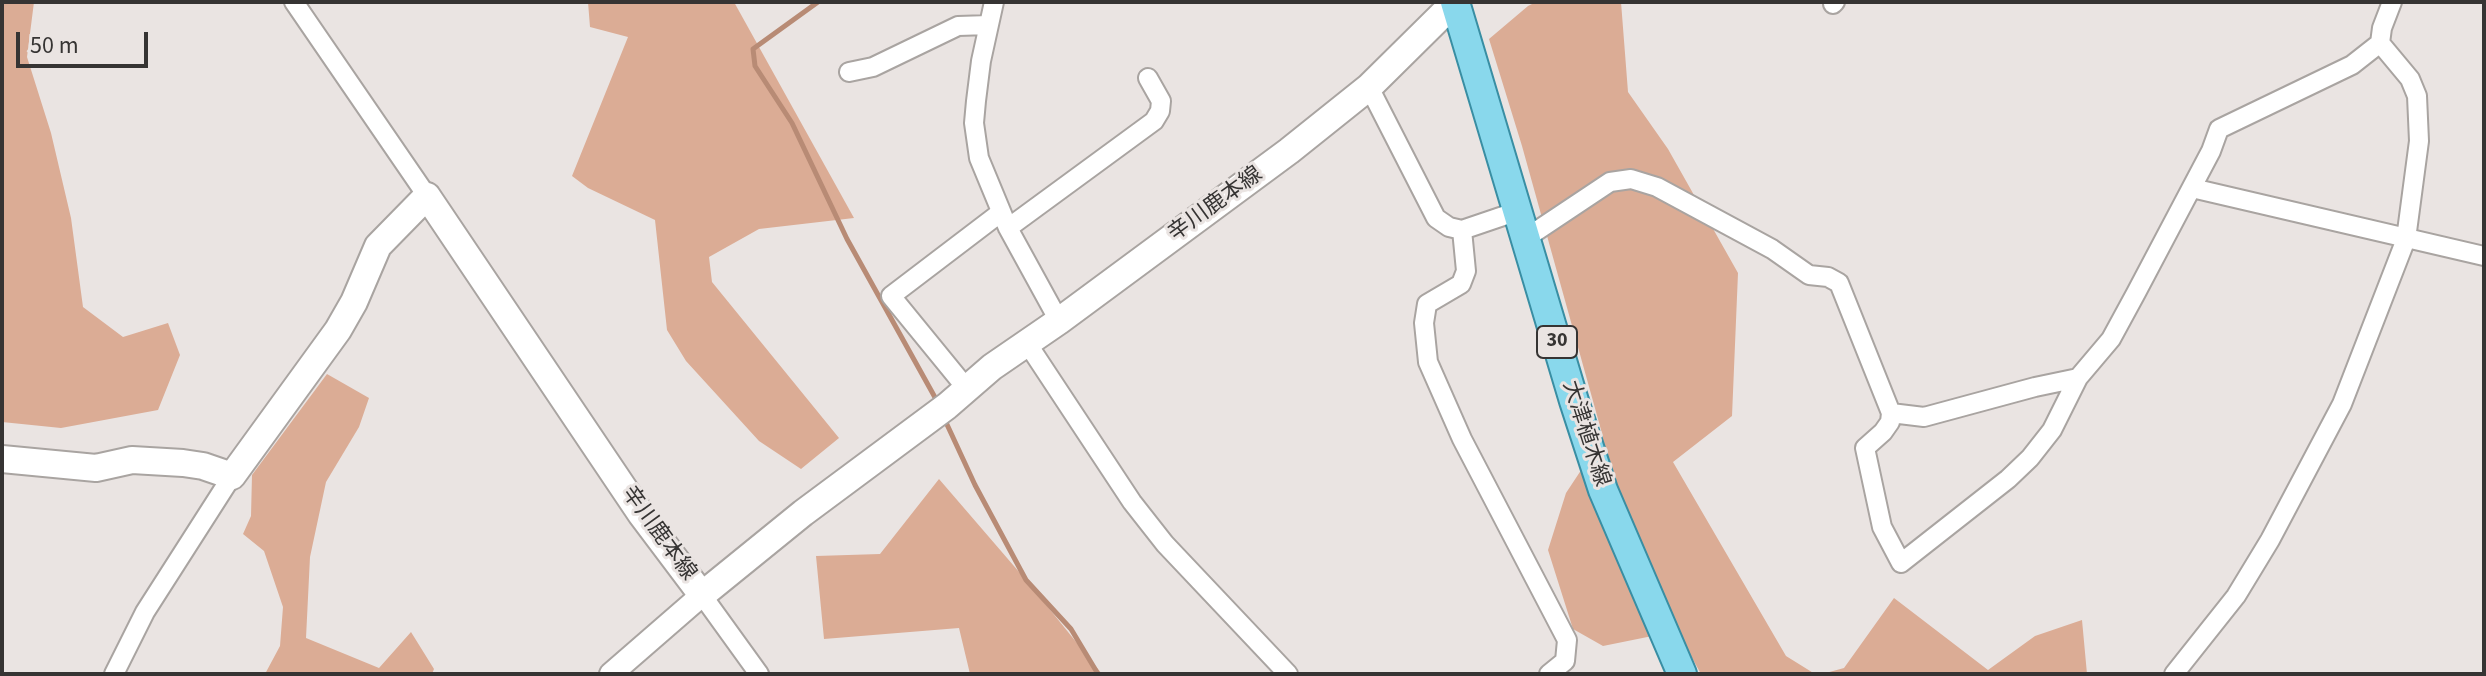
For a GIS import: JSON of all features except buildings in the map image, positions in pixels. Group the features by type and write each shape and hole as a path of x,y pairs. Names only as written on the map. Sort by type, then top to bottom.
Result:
{"main road":[{"name":"辛川鹿本線","path":"427,196 641,514 702,595 803,513 1027,343 1289,151 1369,87 1455,2"},
{"name":"大津植木線","path":"1455,2 1603,490 1682,674"},
{"path":"2,459 96,468 132,460 183,463 232,476 338,330 354,302 378,246 427,196"}],"street":[{"path":"294,2 427,196"},
{"path":"994,2 981,61 974,123 979,158 1004,220 1059,321"},
{"path":"1369,87 1436,218 1449,227 1462,230 1522,225 1610,182 1631,179 1657,187 1772,249 1809,275 1828,277 1839,283 1891,413 1890,422 1883,432 1865,448 1882,527 1901,563 2008,479 2052,430 2078,378 2111,339 2192,188 2219,129 2352,65 2380,43 2392,2"},
{"path":"849,72 873,67 958,26 989,25"},
{"path":"2174,674 2236,596 2270,540 2342,404 2406,239 2419,141 2417,96 2410,79 2380,43"},
{"path":"948,404 891,296 1154,121 1161,101 1148,78"},
{"path":"2192,188 2484,256"},
{"path":"1462,230 1466,271 1461,284 1427,304 1424,323 1428,362 1462,439 1567,640 1565,661 1549,674"},
{"path":"1027,343 1132,502 1165,544 1288,674"},
{"path":"1891,413 1924,417 2078,378"},
{"path":"114,674 145,612 232,476"},
{"path":"611,674 702,595 759,674"}],"shaded area":[{"path":"2,2 34,2 27,57 51,133 71,218 83,307 123,337 168,323 180,355 158,410 61,428 2,422"},
{"path":"588,2 734,2 854,218 759,229 709,257 712,282 839,438 801,469 759,441 686,361 667,330 655,220 588,188 572,176 628,37 590,27"},
{"path":"1536,2 1621,2 1628,92 1668,149 1738,273 1732,416 1673,462 1786,656 1815,674 1701,674 1677,631 1603,646 1573,629 1548,550 1566,493 1603,437 1489,39"},
{"path":"327,374 369,398 359,427 326,482 310,557 306,638 379,668 411,632 434,669 432,674 265,674 280,646 283,607 264,551 243,534 251,516 252,475"},
{"path":"939,479 1102,674 970,674 959,628 824,639 816,556 880,554"},
{"path":"1894,598 1988,670 2035,636 2082,620 2087,674 1822,674 1844,668"}],"waterway":[{"path":"818,2 753,49 755,66 792,123 847,239 937,401"},
{"path":"944,418 975,485 1026,580 1071,629 1098,674"}]}
